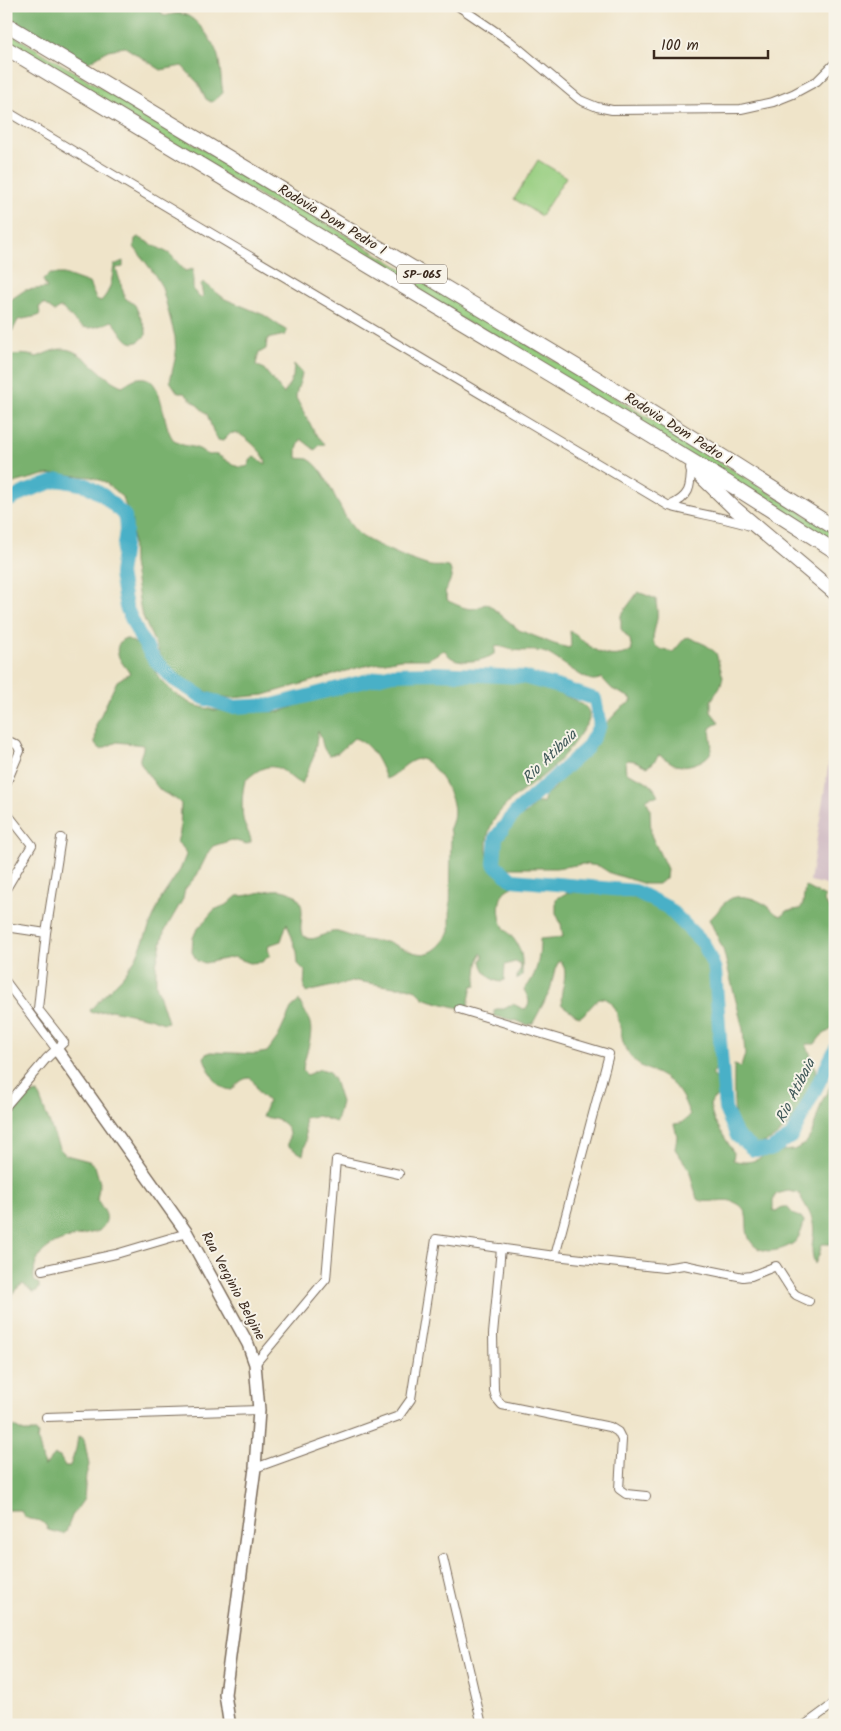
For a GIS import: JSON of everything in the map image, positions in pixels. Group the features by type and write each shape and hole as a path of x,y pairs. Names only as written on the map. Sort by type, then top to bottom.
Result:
{"highway":[{"name":"Rodovia Dom Pedro I","path":"6,24 596,378 835,528"},
{"name":"Rodovia Dom Pedro I","path":"6,49 24,58 640,429 835,551"},
{"path":"640,429 691,466 733,507 835,593"}],"street":[{"path":"458,6 511,42 580,100 597,107 612,110 741,109 773,102 793,94 817,81 835,63"},
{"path":"6,111 669,506 690,513 739,522 759,529"},
{"path":"669,506 681,501 688,491 691,480 691,466"},
{"path":"6,742 17,744 20,751 6,784"},
{"path":"6,812 32,845 6,889"},
{"path":"61,838 46,933 38,1009 61,1046"},
{"path":"6,927 46,933"},
{"path":"6,982 61,1046"},
{"path":"459,1009 609,1054 555,1256"},
{"path":"6,1106 46,1059 61,1046"},
{"name":"Rua Verginio Belgine","path":"61,1046 187,1233 248,1344 255,1364 259,1410 255,1468 225,1694 230,1723"},
{"path":"255,1364 326,1279 336,1160 399,1174"},
{"path":"42,1270 116,1254 187,1233"},
{"path":"255,1468 398,1416 411,1399 436,1239 555,1256 664,1268 684,1265 744,1277 776,1266 792,1291 809,1302"},
{"path":"501,1248 493,1334 494,1390 496,1398 502,1405 610,1427 618,1432 622,1440 619,1489 626,1494 646,1496"},
{"path":"46,1417 259,1410"},
{"path":"443,1558 482,1725"},
{"path":"805,1725 835,1703"}],"shaded area":[{"path":"835,724 835,887 810,881"}],"green space":[{"path":"6,6 133,6 135,8 158,6 165,16 185,15 193,19 203,29 212,42 218,55 223,93 211,102 206,99 198,83 182,66 161,70 125,47 108,50 86,64 6,15"},
{"path":"6,31 567,368 835,533 835,546 6,42"},
{"path":"538,160 566,177 541,216 514,199"},
{"path":"138,237 170,254 185,271 193,269 193,290 200,298 203,297 201,285 203,282 225,299 264,315 287,331 285,335 267,339 266,349 259,353 256,364 263,368 284,394 293,377 294,364 302,373 296,398 315,433 325,444 320,445 315,450 301,439 297,449 297,458 308,459 316,465 352,527 365,539 416,561 431,566 450,568 452,576 445,592 448,601 469,609 488,604 519,630 569,648 571,645 570,631 598,652 613,655 632,651 630,640 621,629 621,615 638,592 656,599 657,616 653,637 655,645 673,652 688,637 706,645 716,653 723,677 721,685 711,701 711,712 719,722 710,728 712,746 709,755 701,761 685,766 676,765 659,755 647,767 635,761 628,760 625,763 626,772 649,783 658,796 650,797 646,800 650,808 651,835 667,869 666,878 659,884 645,884 610,873 599,866 583,864 556,868 506,868 501,862 497,845 499,835 508,821 526,814 536,803 543,803 546,794 555,788 561,773 579,757 593,749 603,727 620,709 632,701 631,698 612,689 602,678 594,680 584,677 546,653 495,647 495,653 480,660 457,660 444,650 428,659 400,659 360,667 264,695 231,698 218,696 177,676 163,662 141,612 133,563 132,521 122,497 105,482 91,477 58,474 44,475 6,485 6,391 14,390 6,386 6,357 22,354 37,357 59,349 75,352 122,386 137,378 147,379 154,384 170,434 177,442 199,449 209,455 217,455 240,467 248,466 254,457 266,464 260,452 239,434 231,433 223,441 218,440 207,414 184,393 178,393 170,381 176,355 175,337 162,287 134,247 135,239"},
{"path":"123,261 123,267 116,268 125,298 135,305 146,330 146,335 140,341 130,342 112,321 95,327 84,327 79,325 62,308 55,312 44,304 39,307 40,314 38,316 18,320 13,330 6,336 6,303 25,290 47,288 43,280 49,274 64,274 89,283 96,299 101,301 109,289 114,265"},
{"path":"123,639 128,639 138,645 147,656 159,678 175,694 193,705 213,710 279,712 357,683 430,672 535,675 559,693 584,706 587,709 589,719 576,740 553,767 509,802 492,823 488,835 487,850 491,863 502,875 519,884 505,891 502,895 499,910 505,929 516,942 520,951 522,975 517,980 521,968 520,963 515,962 505,965 504,980 501,982 493,980 483,968 481,960 483,955 481,953 476,985 472,986 467,1010 424,998 416,990 407,987 394,987 356,981 306,992 304,987 305,971 298,964 297,952 287,923 281,941 269,945 270,955 262,962 250,963 234,957 205,963 197,961 192,952 193,938 196,931 214,910 228,904 237,896 274,890 286,891 299,900 302,906 301,931 303,935 311,939 338,932 362,940 388,942 409,951 423,954 436,948 450,932 451,832 449,830 453,821 454,811 445,784 430,764 419,759 410,762 386,779 378,760 365,744 354,738 338,753 329,755 324,749 318,731 314,756 302,784 275,767 261,769 245,781 242,814 251,842 247,844 232,840 213,846 197,875 185,889 183,899 164,932 156,964 156,984 168,1022 164,1023 111,1010 92,1013 91,1009 123,976 136,958 162,897 180,870 186,855 184,849 177,842 180,832 181,804 161,791 141,764 140,759 143,745 117,742 101,749 95,743 96,725 117,681 130,673 117,652 119,643"},
{"path":"805,886 825,897 824,902 835,915 835,1027 821,1036 815,1044 806,1044 816,1074 815,1084 807,1102 790,1123 771,1140 753,1143 743,1134 735,1118 734,1065 741,1067 745,1054 743,1029 723,949 709,919 728,900 741,897 758,901 782,916 786,911 800,909 803,904"},
{"path":"568,892 622,893 656,905 677,917 684,918 701,940 718,990 725,1053 724,1058 712,1074 718,1082 721,1093 720,1096 713,1099 710,1105 713,1118 734,1153 733,1160 742,1162 752,1161 760,1158 767,1152 794,1150 806,1143 812,1133 822,1101 835,1078 835,1245 822,1244 815,1264 812,1252 813,1223 799,1193 788,1191 776,1194 773,1201 773,1210 776,1211 782,1207 787,1207 794,1215 801,1217 804,1221 797,1240 786,1247 773,1251 755,1247 751,1242 748,1235 746,1214 738,1204 728,1200 702,1201 697,1199 689,1169 675,1149 677,1136 674,1124 681,1123 690,1116 682,1097 670,1082 639,1065 633,1059 624,1045 615,1009 606,999 599,998 579,1017 562,1005 561,999 565,972 561,961 559,961 555,969 550,991 533,1023 527,1025 494,1016 496,1009 504,1009 513,1004 523,1009 527,1008 529,1001 524,990 532,979 537,966 540,939 563,937 561,924 556,913 556,899"},
{"path":"299,1001 311,1028 303,1071 307,1075 320,1069 328,1071 334,1080 341,1102 336,1122 318,1116 304,1118 306,1141 303,1155 288,1146 288,1129 282,1123 275,1119 262,1117 268,1102 259,1093 250,1078 242,1080 232,1090 226,1089 217,1083 204,1058 206,1054 211,1052 255,1054 267,1052 278,1037 292,1007"},
{"path":"38,1093 59,1148 66,1155 89,1161 95,1166 100,1183 97,1199 106,1215 106,1222 99,1231 64,1240 45,1250 39,1257 35,1268 34,1281 39,1284 39,1289 33,1292 23,1284 19,1287 10,1299 6,1320 9,1268 6,1260 6,1105 19,1097"},
{"path":"6,1423 24,1432 36,1432 44,1467 55,1455 60,1457 65,1466 70,1466 78,1437 80,1436 84,1439 89,1465 86,1475 84,1499 72,1516 66,1532 63,1534 48,1530 38,1520 26,1518 21,1510 6,1510"}],"waterway":[{"name":"Rio Atibaia","path":"6,502 27,491 59,480 86,485 104,496 125,516 126,530 120,574 126,607 140,637 154,659 173,679 204,698 232,707 273,705 392,674 436,673 523,677 595,699 600,725 587,748 515,813 496,837 494,864 512,880 635,891 667,907 704,944 715,970 725,1109 737,1136 754,1150 770,1150 792,1136 835,1050"}]}
